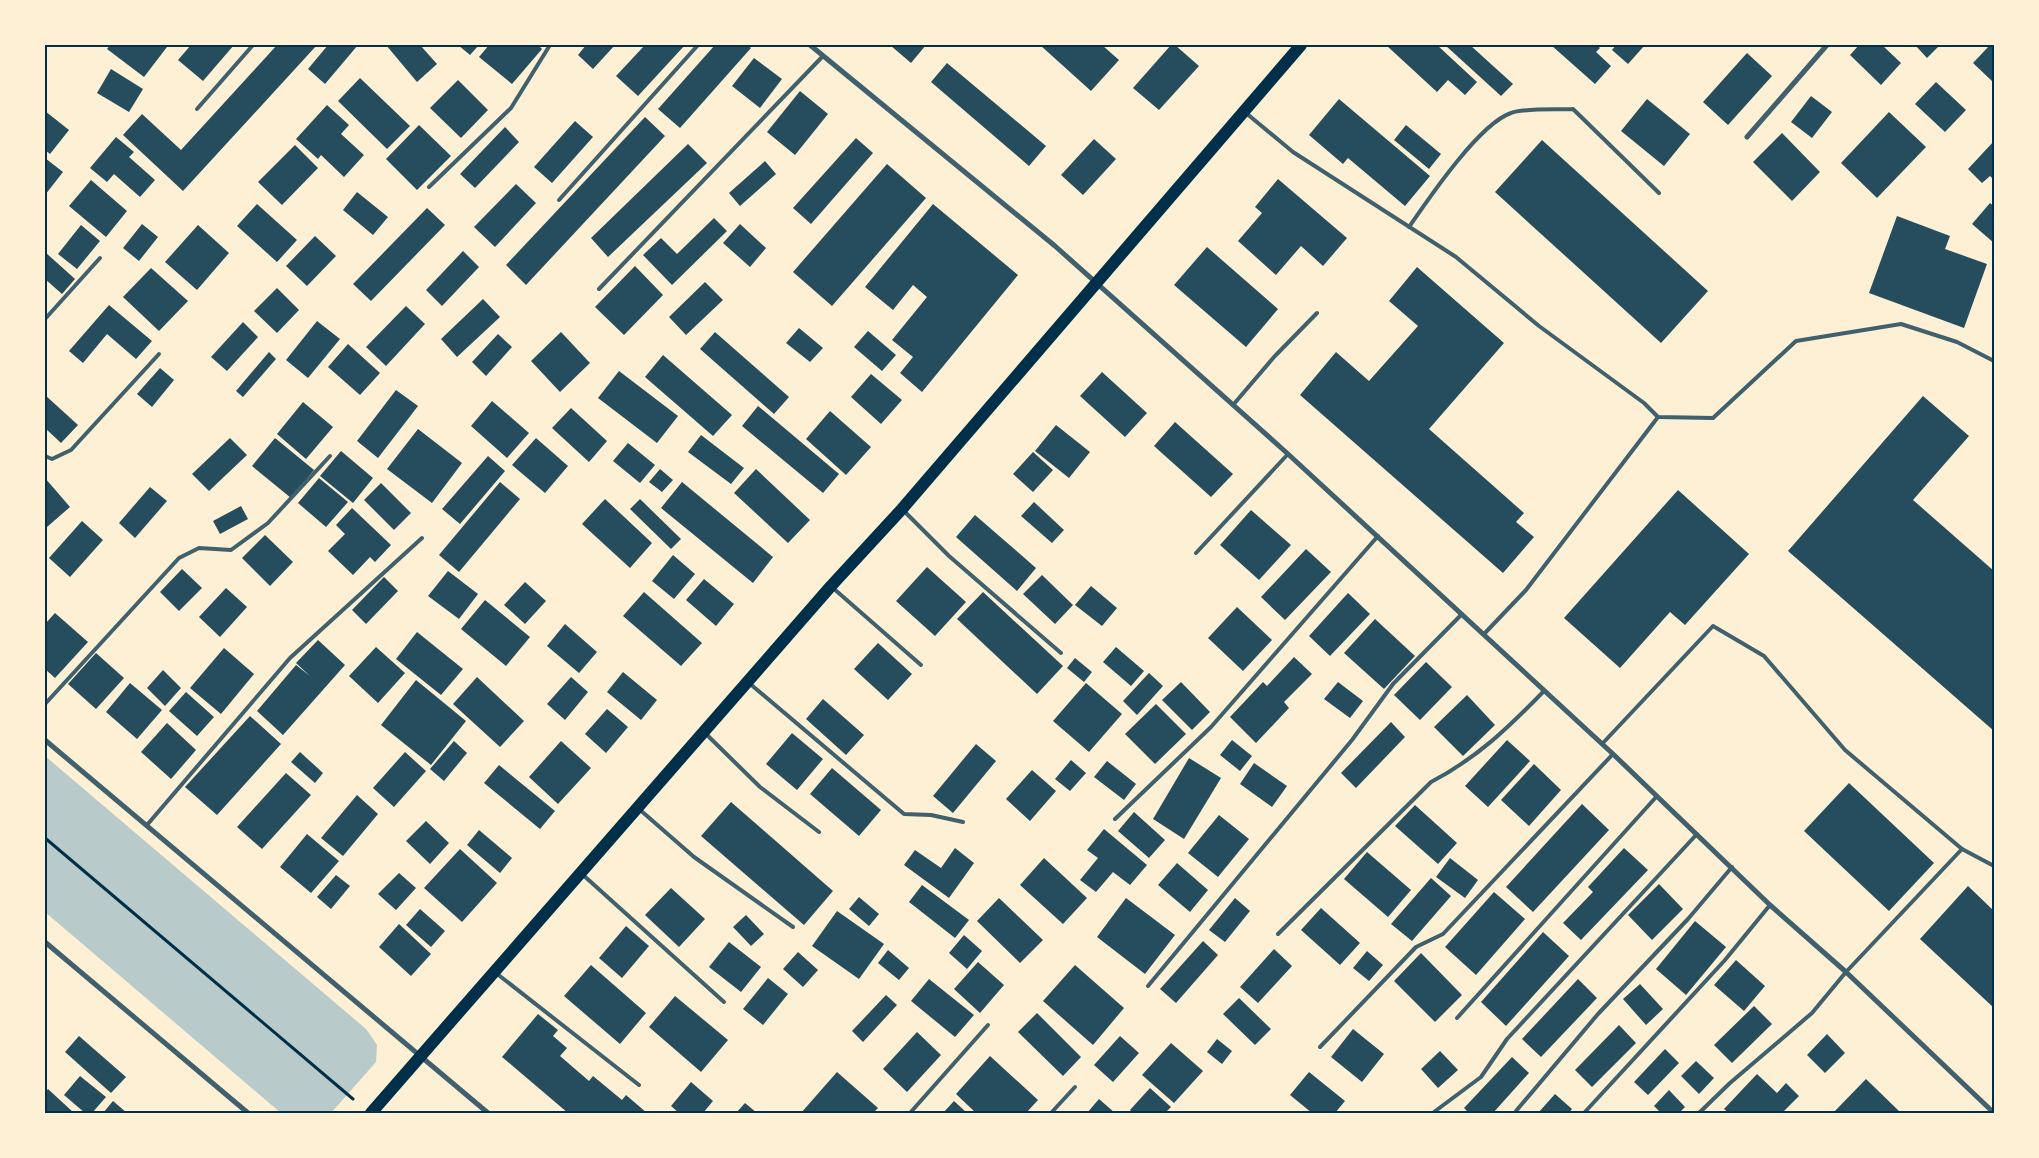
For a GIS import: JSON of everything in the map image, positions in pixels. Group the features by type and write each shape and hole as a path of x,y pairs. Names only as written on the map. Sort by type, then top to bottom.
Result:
{"main road":[{"path":"371,1113 831,586 902,508 1301,45"}],"street":[{"path":"810,45 1055,246 1288,454 1613,754 1770,905 1846,972 1994,1113"},
{"path":"1747,137 1827,45"},
{"path":"45,740 488,1113"},
{"path":"45,942 248,1113"}],"lane":[{"path":"197,109 253,45"},
{"path":"429,187 512,108 550,45"},
{"path":"559,200 698,45"},
{"path":"599,289 823,56"},
{"path":"1409,227 1433,193 1485,130 1511,112 1573,109 1659,193"},
{"path":"1244,111 1293,152 1456,257 1539,326 1644,403 1658,417 1713,418 1796,341 1902,324 1958,342 1994,362"},
{"path":"45,319 100,258"},
{"path":"1232,405 1317,312"},
{"path":"45,456 52,459 71,450 159,354"},
{"path":"1484,634 1526,590 1658,417"},
{"path":"1196,553 1288,454"},
{"path":"45,704 180,558 199,548 231,550 268,523 330,456"},
{"path":"902,508 950,556 1061,653"},
{"path":"1115,819 1211,727 1378,536"},
{"path":"147,825 290,658 422,538"},
{"path":"831,586 921,665"},
{"path":"1148,986 1352,740 1393,684 1462,614"},
{"path":"1602,744 1713,626 1764,656 1845,750 1962,849 1994,866"},
{"path":"748,682 904,814 931,815 963,822"},
{"path":"1278,934 1430,782 1460,767 1497,738 1544,691"},
{"path":"703,732 760,787 819,832"},
{"path":"1320,1047 1416,947 1443,934 1613,754"},
{"path":"1458,1018 1657,796"},
{"path":"637,808 694,857 793,927"},
{"path":"1434,1112 1480,1077 1507,1039 1697,834"},
{"path":"1699,1113 1730,1082 1812,1013 1846,972 1962,849"},
{"path":"1516,1111 1598,1014 1688,919 1732,867"},
{"path":"580,873 724,1002"},
{"path":"1584,1113 1725,960 1770,905"},
{"path":"494,972 639,1085"},
{"path":"910,1113 988,1025"},
{"path":"1051,1113 1076,1087"}],"path":[{"path":"45,838 355,1101"}],"shaded area":[{"path":"45,756 366,1029 377,1045 376,1062 331,1113 281,1113 45,912"}],"building":[{"path":"110,45 164,45 167,47 144,77 107,49"},
{"path":"191,45 234,45 203,81 178,60"},
{"path":"277,45 317,45 183,191 123,135 142,114 181,150"},
{"path":"328,45 358,45 325,84 308,69"},
{"path":"386,45 420,45 437,64 417,82"},
{"path":"458,45 479,45 470,55"},
{"path":"489,45 538,45 542,49 512,84 479,57"},
{"path":"586,45 615,45 593,69 578,55"},
{"path":"645,45 685,45 638,96 616,76"},
{"path":"715,45 747,45 751,48 680,128 658,109"},
{"path":"890,45 926,45 911,63"},
{"path":"1040,45 1102,45 1119,60 1091,91"},
{"path":"1171,45 1175,45 1199,66 1159,110 1133,88"},
{"path":"1386,45 1437,45 1477,82 1465,95 1448,80 1437,92"},
{"path":"1445,45 1470,45 1513,84 1501,96"},
{"path":"1551,45 1597,45 1600,48 1596,52 1611,66 1595,84"},
{"path":"1616,45 1645,45 1628,64 1612,50"},
{"path":"1859,45 1882,45 1901,63 1881,85 1850,55"},
{"path":"1915,45 1940,45 1927,58"},
{"path":"1990,45 1994,45 1994,83 1973,63"},
{"path":"1747,53 1772,76 1728,125 1703,102"},
{"path":"754,58 782,79 760,108 732,86"},
{"path":"947,63 1046,146 1029,166 931,82"},
{"path":"111,69 143,89 129,112 97,93"},
{"path":"360,78 410,126 387,149 338,101"},
{"path":"458,80 488,110 461,138 430,108"},
{"path":"1936,82 1966,110 1945,132 1915,104"},
{"path":"800,91 828,114 795,155 767,132"},
{"path":"1811,96 1832,112 1812,138 1791,122"},
{"path":"1339,99 1430,176 1405,206 1348,158 1343,164 1309,135"},
{"path":"1647,99 1690,134 1664,166 1621,131"},
{"path":"327,105 349,125 341,134 364,155 344,177 321,155 318,159 296,139"},
{"path":"45,111 69,130 50,154 45,150"},
{"path":"1889,112 1926,147 1877,198 1841,163"},
{"path":"645,117 665,136 526,285 506,265"},
{"path":"575,121 593,137 552,183 534,167"},
{"path":"419,125 451,156 417,190 386,159"},
{"path":"1406,125 1441,154 1429,169 1394,140"},
{"path":"505,127 519,142 475,188 460,174"},
{"path":"1782,133 1820,172 1792,201 1753,162"},
{"path":"116,137 134,152 129,157 155,180 140,197 114,174 107,182 90,168"},
{"path":"856,138 873,153 811,224 793,208"},
{"path":"1094,139 1116,159 1083,195 1061,175"},
{"path":"1542,140 1708,291 1661,343 1495,192"},
{"path":"1994,141 1994,180 1990,176 1982,183 1968,169"},
{"path":"688,144 707,163 608,257 591,238"},
{"path":"295,145 318,168 282,205 258,182"},
{"path":"45,158 63,172 45,195"},
{"path":"765,161 776,174 740,206 729,193"},
{"path":"887,164 926,198 832,306 793,272"},
{"path":"1278,179 1347,238 1323,266 1301,246 1276,275 1238,241 1262,213 1255,207"},
{"path":"91,180 127,211 106,237 69,206"},
{"path":"516,184 536,203 495,247 474,227"},
{"path":"357,192 388,217 373,235 343,210"},
{"path":"1990,203 1994,206 1994,243 1972,224"},
{"path":"257,204 297,240 277,262 237,226"},
{"path":"933,204 1018,275 922,392 900,373 913,357 892,340 927,297 913,285 893,310 865,287"},
{"path":"427,208 445,225 371,301 353,284"},
{"path":"1897,216 1950,236 1945,249 1987,264 1964,328 1869,293"},
{"path":"714,218 727,231 672,285 643,255 661,238 677,254"},
{"path":"142,224 158,237 139,261 123,248"},
{"path":"740,224 766,248 750,267 723,243"},
{"path":"81,225 100,241 77,269 58,254"},
{"path":"198,225 229,253 197,290 165,262"},
{"path":"315,236 336,256 307,286 286,266"},
{"path":"1207,247 1278,309 1246,347 1174,285"},
{"path":"463,251 479,267 442,306 426,290"},
{"path":"45,252 75,279 62,294 45,279"},
{"path":"635,266 663,295 624,335 595,307"},
{"path":"1417,267 1504,343 1429,429 1524,513 1516,522 1534,537 1503,573 1300,395 1336,352 1369,381 1418,326 1389,301"},
{"path":"151,268 188,301 159,331 123,297"},
{"path":"705,282 723,300 686,335 669,317"},
{"path":"277,288 299,310 277,333 254,311"},
{"path":"483,299 500,317 457,357 441,339"},
{"path":"109,305 152,341 136,359 107,334 83,363 69,351"},
{"path":"406,306 425,324 386,366 366,347"},
{"path":"317,321 340,339 308,378 286,360"},
{"path":"243,322 258,337 227,371 211,357"},
{"path":"799,328 823,348 810,362 786,343"},
{"path":"868,331 896,355 882,371 854,347"},
{"path":"561,332 590,363 560,392 531,361"},
{"path":"715,332 789,397 774,414 700,349"},
{"path":"498,334 512,347 486,376 472,362"},
{"path":"348,344 380,373 360,395 328,367"},
{"path":"269,352 276,359 243,397 236,391"},
{"path":"663,355 732,415 713,436 645,377"},
{"path":"160,368 174,380 152,407 137,394"},
{"path":"619,371 678,416 657,443 598,398"},
{"path":"1102,372 1147,413 1125,437 1080,396"},
{"path":"871,374 902,400 881,424 851,397"},
{"path":"396,390 418,406 378,458 357,441"},
{"path":"45,395 78,425 61,443 45,428"},
{"path":"1923,396 1969,436 1913,500 1994,571 1994,731 1788,551"},
{"path":"492,401 529,433 507,458 471,426"},
{"path":"303,402 333,427 306,459 277,434"},
{"path":"758,406 839,474 823,493 742,426"},
{"path":"571,408 607,441 589,462 552,428"},
{"path":"830,411 871,447 846,475 806,439"},
{"path":"1175,422 1233,474 1211,497 1154,446"},
{"path":"1056,425 1090,452 1069,478 1035,451"},
{"path":"418,429 462,463 432,503 387,469"},
{"path":"701,435 744,468 731,484 688,452"},
{"path":"230,438 247,455 209,491 192,474"},
{"path":"275,438 314,470 291,498 252,466"},
{"path":"536,438 568,466 545,493 512,465"},
{"path":"628,443 655,465 640,483 613,461"},
{"path":"341,451 373,478 353,503 320,476"},
{"path":"1033,452 1053,470 1033,492 1013,474"},
{"path":"488,456 505,471 460,524 442,509"},
{"path":"660,469 673,480 662,492 649,482"},
{"path":"756,469 810,520 788,543 734,493"},
{"path":"45,478 70,507 47,527 45,525"},
{"path":"319,478 348,502 326,527 298,503"},
{"path":"500,482 520,499 459,572 439,555"},
{"path":"682,482 773,557 753,583 661,508"},
{"path":"381,483 411,513 394,530 364,500"},
{"path":"150,487 167,501 135,538 119,523"},
{"path":"1678,490 1749,554 1685,625 1670,612 1620,668 1564,618"},
{"path":"605,499 652,543 630,568 582,524"},
{"path":"640,499 681,539 671,549 630,509"},
{"path":"1034,502 1064,530 1052,543 1021,516"},
{"path":"241,506 248,519 220,534 213,521"},
{"path":"352,508 391,545 375,562 370,557 353,575 328,551 345,534 336,525"},
{"path":"1251,510 1291,545 1259,580 1220,545"},
{"path":"975,515 1036,568 1017,591 956,537"},
{"path":"82,521 103,540 70,577 49,558"},
{"path":"265,535 293,562 270,586 242,558"},
{"path":"1306,549 1331,572 1285,620 1261,597"},
{"path":"673,555 695,574 674,599 652,581"},
{"path":"927,567 966,602 935,636 896,601"},
{"path":"182,569 202,588 179,611 160,592"},
{"path":"448,571 478,594 459,619 428,596"},
{"path":"1042,575 1073,605 1055,624 1023,594"},
{"path":"384,577 398,591 366,624 352,610"},
{"path":"704,579 734,604 716,626 686,600"},
{"path":"525,582 546,601 525,624 504,605"},
{"path":"1091,586 1117,608 1102,626 1075,605"},
{"path":"226,588 247,607 220,637 199,617"},
{"path":"644,592 702,643 681,666 623,616"},
{"path":"983,592 1063,666 1037,694 957,619"},
{"path":"1348,593 1370,614 1330,656 1309,636"},
{"path":"485,600 530,637 506,666 461,629"},
{"path":"1237,607 1272,640 1243,671 1208,638"},
{"path":"55,613 88,642 55,678 45,669 45,624"},
{"path":"1375,619 1415,656 1384,689 1344,653"},
{"path":"565,624 597,652 579,673 547,646"},
{"path":"417,632 463,669 441,695 396,659"},
{"path":"318,640 345,665 283,735 257,711 296,665 310,676 296,663"},
{"path":"878,643 912,674 888,700 854,669"},
{"path":"376,647 405,673 378,703 349,676"},
{"path":"1116,647 1144,671 1131,686 1103,662"},
{"path":"224,648 254,674 221,714 190,688"},
{"path":"96,653 124,678 96,709 68,684"},
{"path":"1294,657 1312,674 1284,702 1289,708 1256,743 1230,717 1263,682 1267,686"},
{"path":"1075,658 1092,672 1084,682 1067,668"},
{"path":"1426,662 1452,687 1420,720 1394,695"},
{"path":"163,670 181,688 165,706 147,688"},
{"path":"623,672 657,700 641,720 607,692"},
{"path":"1149,673 1163,686 1137,715 1123,701"},
{"path":"477,677 524,721 500,747 453,704"},
{"path":"571,677 588,692 565,720 547,704"},
{"path":"416,680 466,721 431,765 381,725"},
{"path":"1181,682 1210,712 1192,730 1162,700"},
{"path":"1338,682 1363,701 1350,718 1324,699"},
{"path":"130,683 162,710 137,739 106,712"},
{"path":"1086,683 1122,714 1089,752 1053,721"},
{"path":"186,692 214,717 197,736 169,711"},
{"path":"1467,695 1495,725 1463,756 1434,727"},
{"path":"823,699 864,735 846,755 806,719"},
{"path":"1156,704 1186,734 1155,764 1125,734"},
{"path":"607,709 628,727 606,753 585,734"},
{"path":"250,716 281,744 217,815 185,787"},
{"path":"1391,722 1405,737 1356,788 1341,773"},
{"path":"167,723 196,750 171,779 141,752"},
{"path":"792,733 823,759 797,790 766,764"},
{"path":"1232,740 1252,756 1240,771 1220,755"},
{"path":"1507,740 1530,761 1488,807 1465,786"},
{"path":"454,741 467,753 444,781 430,769"},
{"path":"561,741 591,768 558,804 529,777"},
{"path":"976,744 996,761 953,813 933,796"},
{"path":"300,752 323,773 315,783 291,762"},
{"path":"405,752 426,771 394,807 373,788"},
{"path":"1189,758 1221,778 1184,839 1153,819"},
{"path":"1071,760 1086,773 1070,791 1055,779"},
{"path":"1107,761 1136,784 1124,800 1094,777"},
{"path":"1254,763 1287,786 1272,807 1240,784"},
{"path":"1534,764 1561,790 1529,826 1501,800"},
{"path":"499,765 555,811 540,829 484,783"},
{"path":"832,768 881,810 859,836 810,794"},
{"path":"1032,770 1056,791 1030,821 1006,799"},
{"path":"286,773 311,795 262,849 237,827"},
{"path":"1849,783 1934,863 1889,911 1804,831"},
{"path":"357,795 378,814 343,856 321,838"},
{"path":"731,802 833,891 804,925 701,836"},
{"path":"1582,804 1609,830 1533,912 1506,887"},
{"path":"1415,805 1457,843 1438,864 1395,826"},
{"path":"1134,812 1165,840 1149,858 1118,831"},
{"path":"1219,815 1249,839 1218,877 1188,853"},
{"path":"426,821 449,843 430,864 406,841"},
{"path":"1104,829 1147,865 1130,885 1113,872 1096,892 1080,880 1098,858 1087,850"},
{"path":"479,830 512,858 500,873 467,845"},
{"path":"307,834 339,861 311,893 280,867"},
{"path":"955,848 974,863 949,898 904,865 915,850 941,868"},
{"path":"1624,848 1648,870 1581,940 1563,923 1593,892 1588,887"},
{"path":"460,849 497,883 462,922 424,888"},
{"path":"1367,852 1411,890 1388,917 1344,879"},
{"path":"1044,858 1087,898 1063,924 1020,885"},
{"path":"1450,858 1478,880 1465,898 1436,877"},
{"path":"1177,863 1208,890 1190,912 1158,885"},
{"path":"399,873 416,888 396,910 378,894"},
{"path":"336,875 350,886 331,909 317,897"},
{"path":"1431,878 1451,896 1412,941 1391,924"},
{"path":"1659,884 1683,909 1652,940 1628,915"},
{"path":"922,885 969,920 955,938 909,902"},
{"path":"1968,886 1994,911 1994,1008 1920,939"},
{"path":"671,888 705,919 679,947 645,915"},
{"path":"1494,892 1525,919 1476,975 1445,947"},
{"path":"859,897 879,914 869,926 849,909"},
{"path":"999,898 1043,940 1020,963 977,921"},
{"path":"1126,898 1175,935 1145,974 1097,937"},
{"path":"1235,898 1250,911 1225,942 1209,930"},
{"path":"1321,908 1360,943 1340,965 1301,930"},
{"path":"420,909 445,931 431,947 406,925"},
{"path":"837,911 884,944 859,979 812,946"},
{"path":"746,915 764,934 751,946 733,927"},
{"path":"1695,921 1726,947 1686,995 1656,969"},
{"path":"399,924 431,954 411,976 379,947"},
{"path":"626,926 649,946 622,978 599,958"},
{"path":"1543,932 1569,956 1506,1026 1481,1002"},
{"path":"964,935 982,951 967,969 949,953"},
{"path":"1203,941 1218,955 1176,1003 1160,989"},
{"path":"729,942 761,967 741,992 709,967"},
{"path":"1274,949 1292,966 1258,1003 1240,987"},
{"path":"888,950 909,968 899,980 878,963"},
{"path":"1367,951 1383,965 1369,981 1353,968"},
{"path":"798,952 818,970 803,987 783,969"},
{"path":"1421,953 1462,995 1435,1022 1394,981"},
{"path":"1736,960 1765,986 1744,1011 1714,985"},
{"path":"978,962 1004,985 980,1013 954,989"},
{"path":"591,965 646,1013 620,1044 564,996"},
{"path":"1075,965 1124,1008 1093,1045 1043,1001"},
{"path":"768,978 788,994 763,1025 743,1009"},
{"path":"929,979 974,1015 955,1037 911,1001"},
{"path":"1578,979 1597,998 1541,1057 1522,1039"},
{"path":"1640,984 1663,1009 1646,1025 1623,999"},
{"path":"886,995 897,1005 863,1042 852,1031"},
{"path":"675,996 728,1040 701,1072 649,1027"},
{"path":"1239,998 1271,1029 1255,1045 1223,1014"},
{"path":"1754,1006 1772,1024 1732,1063 1714,1045"},
{"path":"1037,1013 1081,1057 1063,1076 1018,1032"},
{"path":"538,1014 558,1030 553,1036 567,1048 560,1056 589,1081 593,1076 622,1100 626,1095 647,1113 568,1113 502,1057"},
{"path":"1619,1025 1636,1043 1592,1087 1575,1070"},
{"path":"1353,1029 1384,1054 1362,1082 1331,1057"},
{"path":"917,1032 941,1055 907,1092 883,1069"},
{"path":"1827,1034 1845,1053 1825,1073 1807,1055"},
{"path":"79,1036 126,1077 111,1093 65,1052"},
{"path":"1120,1036 1139,1053 1113,1082 1094,1065"},
{"path":"1217,1039 1232,1051 1222,1064 1207,1052"},
{"path":"1171,1043 1203,1071 1174,1103 1142,1075"},
{"path":"1665,1049 1679,1063 1648,1095 1634,1082"},
{"path":"1440,1051 1458,1070 1438,1088 1421,1069"},
{"path":"990,1056 1038,1100 1026,1113 976,1113 956,1094"},
{"path":"1512,1057 1529,1073 1493,1113 1469,1113 1464,1108"},
{"path":"1696,1061 1714,1078 1699,1094 1681,1076"},
{"path":"837,1072 878,1108 873,1113 801,1113"},
{"path":"1309,1072 1345,1101 1335,1113 1312,1113 1290,1095"},
{"path":"1757,1074 1777,1093 1786,1083 1799,1096 1782,1113 1729,1113 1724,1109"},
{"path":"80,1076 106,1097 92,1113 85,1113 64,1095"},
{"path":"1866,1079 1901,1113 1833,1113"},
{"path":"691,1082 713,1101 703,1113 679,1113 671,1106"},
{"path":"1150,1088 1171,1107 1165,1113 1133,1113 1130,1110"},
{"path":"48,1089 74,1113 45,1113 45,1093"},
{"path":"1669,1090 1685,1107 1679,1113 1661,1113 1654,1106"},
{"path":"1555,1094 1572,1109 1569,1113 1538,1113"},
{"path":"1099,1099 1115,1113 1087,1113"},
{"path":"113,1101 127,1113 103,1113"},
{"path":"954,1101 967,1113 943,1113"},
{"path":"745,1103 757,1113 736,1113"}]}
